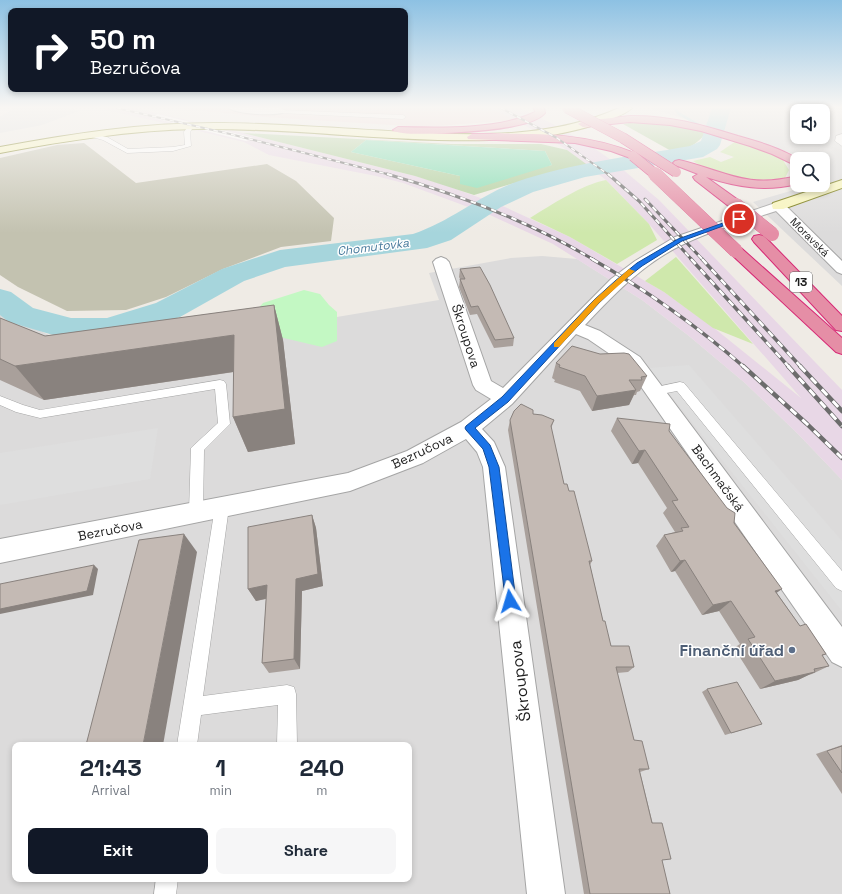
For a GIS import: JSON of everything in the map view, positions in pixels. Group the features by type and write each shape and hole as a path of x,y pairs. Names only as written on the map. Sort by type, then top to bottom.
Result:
{"highway":[{"path":"618,150 633,156 647,167 736,252 842,348"},
{"name":"13","path":"645,150 677,167"},
{"name":"13","path":"652,150 733,208 766,236 799,260"},
{"path":"772,150 782,153 790,158"},
{"path":"677,167 754,185 772,186 790,183"},
{"name":"13","path":"766,236 842,326"}],"main road":[{"name":"Bezručova","path":"778,206 842,184"}],"street":[{"name":"Moravská","path":"778,206 842,269"},
{"name":"Bezručova","path":"1,553 196,512 350,482 415,457 469,428 505,400 617,282 640,264 662,250 700,232 778,206"},
{"name":"Škroupova","path":"441,262 482,385 505,400"},
{"name":"Bachmačská","path":"574,327 594,336 633,361 842,651"},
{"name":"Škroupova","path":"469,428 486,448 494,467 546,894"}],"lane":[{"path":"125,150 127,151 156,150"},
{"path":"0,400 20,410 40,414 220,384 224,424 198,448 196,512"},
{"path":"656,391 680,386 842,583"},
{"path":"187,742 222,507"},
{"path":"192,707 287,694 287,742"},
{"path":"165,894 167,882"}],"shaded area":[{"path":"36,150 93,150 136,183 267,164 296,181 334,218 331,241 281,247 223,269 166,297 126,310 67,311 18,287 0,275 0,158"},
{"path":"259,150 310,150 415,176 445,185 505,207 570,237 664,292 714,328 801,398 649,224 606,180 567,150 596,150 614,162 659,200 842,390 842,480 799,435 745,383 689,336 642,300 553,244 490,215 403,183 376,176 269,155"},
{"path":"781,150 842,150 842,286 753,202 790,191 830,192 830,152 790,153"},
{"path":"542,256 577,259 642,300 689,336 745,383 799,435 842,480 842,894 0,894 0,312 96,357 439,300 429,273 511,258"},
{"path":"689,365 842,541 842,611 649,368"},
{"path":"158,428 150,479 0,505 0,453"}],"green space":[{"path":"310,150 354,150 351,152 460,176 460,184 552,165 545,151 524,150 567,150 589,166 511,184 474,195 415,176"},
{"path":"354,150 545,151 552,165 477,188 460,184 460,176 351,152"},
{"path":"669,150 681,150 673,152"},
{"path":"723,150 763,150 783,160 789,170 785,178 762,180 738,178 714,172 693,161 710,157 721,162 734,157 720,152"},
{"path":"606,180 649,224 657,240 617,264 570,237 530,218 577,190"},
{"path":"676,257 753,344 713,328 664,292 645,281"},
{"path":"304,290 320,294 337,312 337,341 322,347 241,328 263,303"}],"building":[{"path":"480,267 490,285 514,338 495,340 478,306 471,307 460,279 465,279 460,269"},
{"path":"274,305 285,409 233,417 234,335 15,366 0,359 0,318 45,336"},
{"path":"572,346 600,354 629,354 647,376 641,377 642,380 629,380 636,390 597,396 585,376 559,367 560,365 556,363"},
{"path":"521,404 533,410 533,414 542,415 554,420 551,426 564,484 567,484 569,491 574,491 592,561 589,561 603,621 605,621 611,646 629,646 634,667 616,667 634,740 642,741 649,769 639,769 652,823 662,823 671,859 662,860 670,894 590,894 510,420 514,411"},
{"path":"617,418 670,424 669,431 727,508 735,513 734,523 782,589 775,591 800,626 806,624 826,654 822,655 829,666 814,669 815,672 775,681 748,639 755,637 731,601 713,605 685,560 680,561 664,535 683,531 681,528 689,527 672,501 678,500 645,450 639,451"},
{"path":"312,515 318,574 296,579 294,659 262,663 267,585 248,589 248,527"},
{"path":"184,534 144,742 87,742 139,540"},
{"path":"94,565 87,591 0,609 0,584"},
{"path":"737,682 762,724 731,733 707,689"},
{"path":"842,746 842,773 827,751"}],"waterway":[{"name":"Chomutovka","path":"0,299 21,315 70,329 109,329 168,310 233,275 280,259 417,242 441,234 492,202 525,187 583,171 695,152 700,150"}],"railway":[{"path":"292,150 391,175"},
{"path":"573,150 609,175"},
{"path":"387,174 494,210 544,233 594,260"},
{"path":"608,174 639,201 692,260"},
{"path":"645,199 703,260"},
{"path":"592,259 671,309 744,367"},
{"path":"691,259 789,367"},
{"path":"702,259 801,367"},
{"path":"743,366 842,458"},
{"path":"788,366 842,426"},
{"path":"800,366 842,411"}],"slow traffic":[{"path":"557,345 597,302 617,282 631,271"}],"place":[{"name":"Finanční úřad","path":"792,650"}],"route":[{"path":"510,601 494,467 486,448 469,428 505,400 597,302 617,282 640,264 680,240 739,219"}]}
